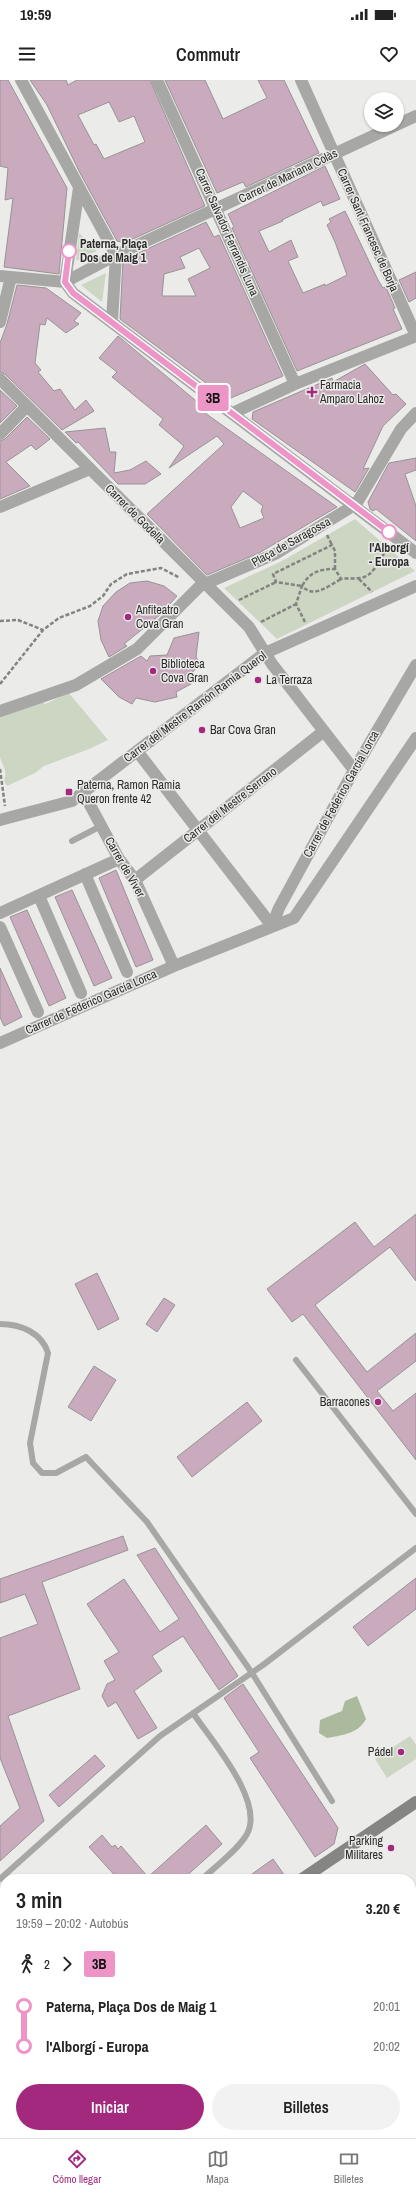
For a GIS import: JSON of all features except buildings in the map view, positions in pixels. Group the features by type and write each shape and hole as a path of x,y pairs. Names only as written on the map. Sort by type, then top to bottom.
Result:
{"street":[{"path":"21,80 78,188 116,255 112,321"},
{"name":"Carrer Salvador Ferrandis Luna","path":"157,80 218,210 296,384"},
{"name":"Carrer Sant Francesc de Borja","path":"301,80 416,336"},
{"name":"Carrer de Mariana Colàs","path":"65,282 116,255 218,210 416,116"},
{"path":"78,188 65,282 73,293 112,321 416,553"},
{"path":"0,322 5,276 65,282"},
{"path":"233,413 296,384 416,336"},
{"name":"Carrer de Godella","path":"0,379 249,627 265,653 354,770"},
{"path":"0,434 27,406"},
{"name":"Plaça de Saragossa","path":"0,711 76,685 137,649 205,583 276,553 354,505 401,429 416,413"},
{"path":"0,508 90,469"},
{"name":"Carrer del Mestre Ramón Ramia Querol","path":"3,815 72,801 265,653 416,586"},
{"name":"Carrer de Federico García Lorca","path":"272,926 279,908 354,770 416,665"},
{"name":"Carrer del Mestre Serrano","path":"135,880 324,731"},
{"name":"Carrer de Federico García Lorca","path":"0,1043 174,966 294,918 416,738"},
{"path":"137,751 272,926"},
{"name":"Carrer de Viver","path":"83,792 119,859 135,880 174,966"},
{"path":"0,913 119,859"},
{"path":"85,874 127,972"},
{"path":"39,896 81,993"},
{"path":"0,928 38,1012"},
{"path":"309,1874 416,1802"}],"lane":[{"path":"72,841 101,826"},
{"path":"0,1324 12,1324 30,1331 44,1342 48,1353 30,1443 33,1463 42,1473 56,1473 86,1457 147,1522 252,1673 332,1801"},
{"path":"296,1360 416,1514"},
{"path":"6,1874 160,1736 252,1673 416,1548"},
{"path":"194,1713 244,1788 251,1818 247,1834 230,1853 207,1874"}],"path":[{"path":"276,582 272,574 332,545 335,551 335,569 341,579"},
{"path":"234,601 276,582 302,586 307,592 314,593 341,579 367,576 373,570 384,552 393,545"},
{"path":"0,684 43,630 59,618 90,606 103,596 111,584 127,574 161,568 176,575 195,592"},
{"path":"256,624 296,604 302,586 313,572 322,569 335,569"},
{"path":"359,578 374,595"},
{"path":"296,604 307,626"},
{"path":"0,621 18,620 43,630"},
{"path":"0,769 3,815"}],"shaded area":[{"path":"79,233 97,251 76,261"},
{"path":"106,273 102,302 81,285"},
{"path":"355,519 415,571 277,639 224,588 282,561"},
{"path":"69,693 108,740 44,766 35,773 7,786 4,781 5,771 0,757 0,714 43,702 45,704"},
{"path":"357,1696 366,1719 359,1728 349,1733 327,1738 319,1733 320,1720 342,1711 345,1701"},
{"name":"Pádel","path":"410,1736 416,1745 416,1759 387,1778 375,1759"}],"bus line":[{"name":"3B","path":"69,251 65,282 73,293 389,532"}],"place":[{"name":"Paterna, Plaça Dos de Maig 1","path":"69,251"},
{"name":"Farmacia Amparo Lahoz","path":"312,392"},
{"name":"l'Alborgí - Europa","path":"389,532"},
{"name":"Anfiteatro Cova Gran","path":"128,617"},
{"name":"Biblioteca Cova Gran","path":"153,671"},
{"name":"La Terraza","path":"258,680"},
{"name":"Bar Cova Gran","path":"202,730"},
{"name":"Paterna, Ramon Ramia Queron frente 42","path":"69,792"},
{"name":"Barracones","path":"378,1402"},
{"name":"Pádel","path":"401,1752"},
{"name":"Parking Militares","path":"391,1848"}]}
